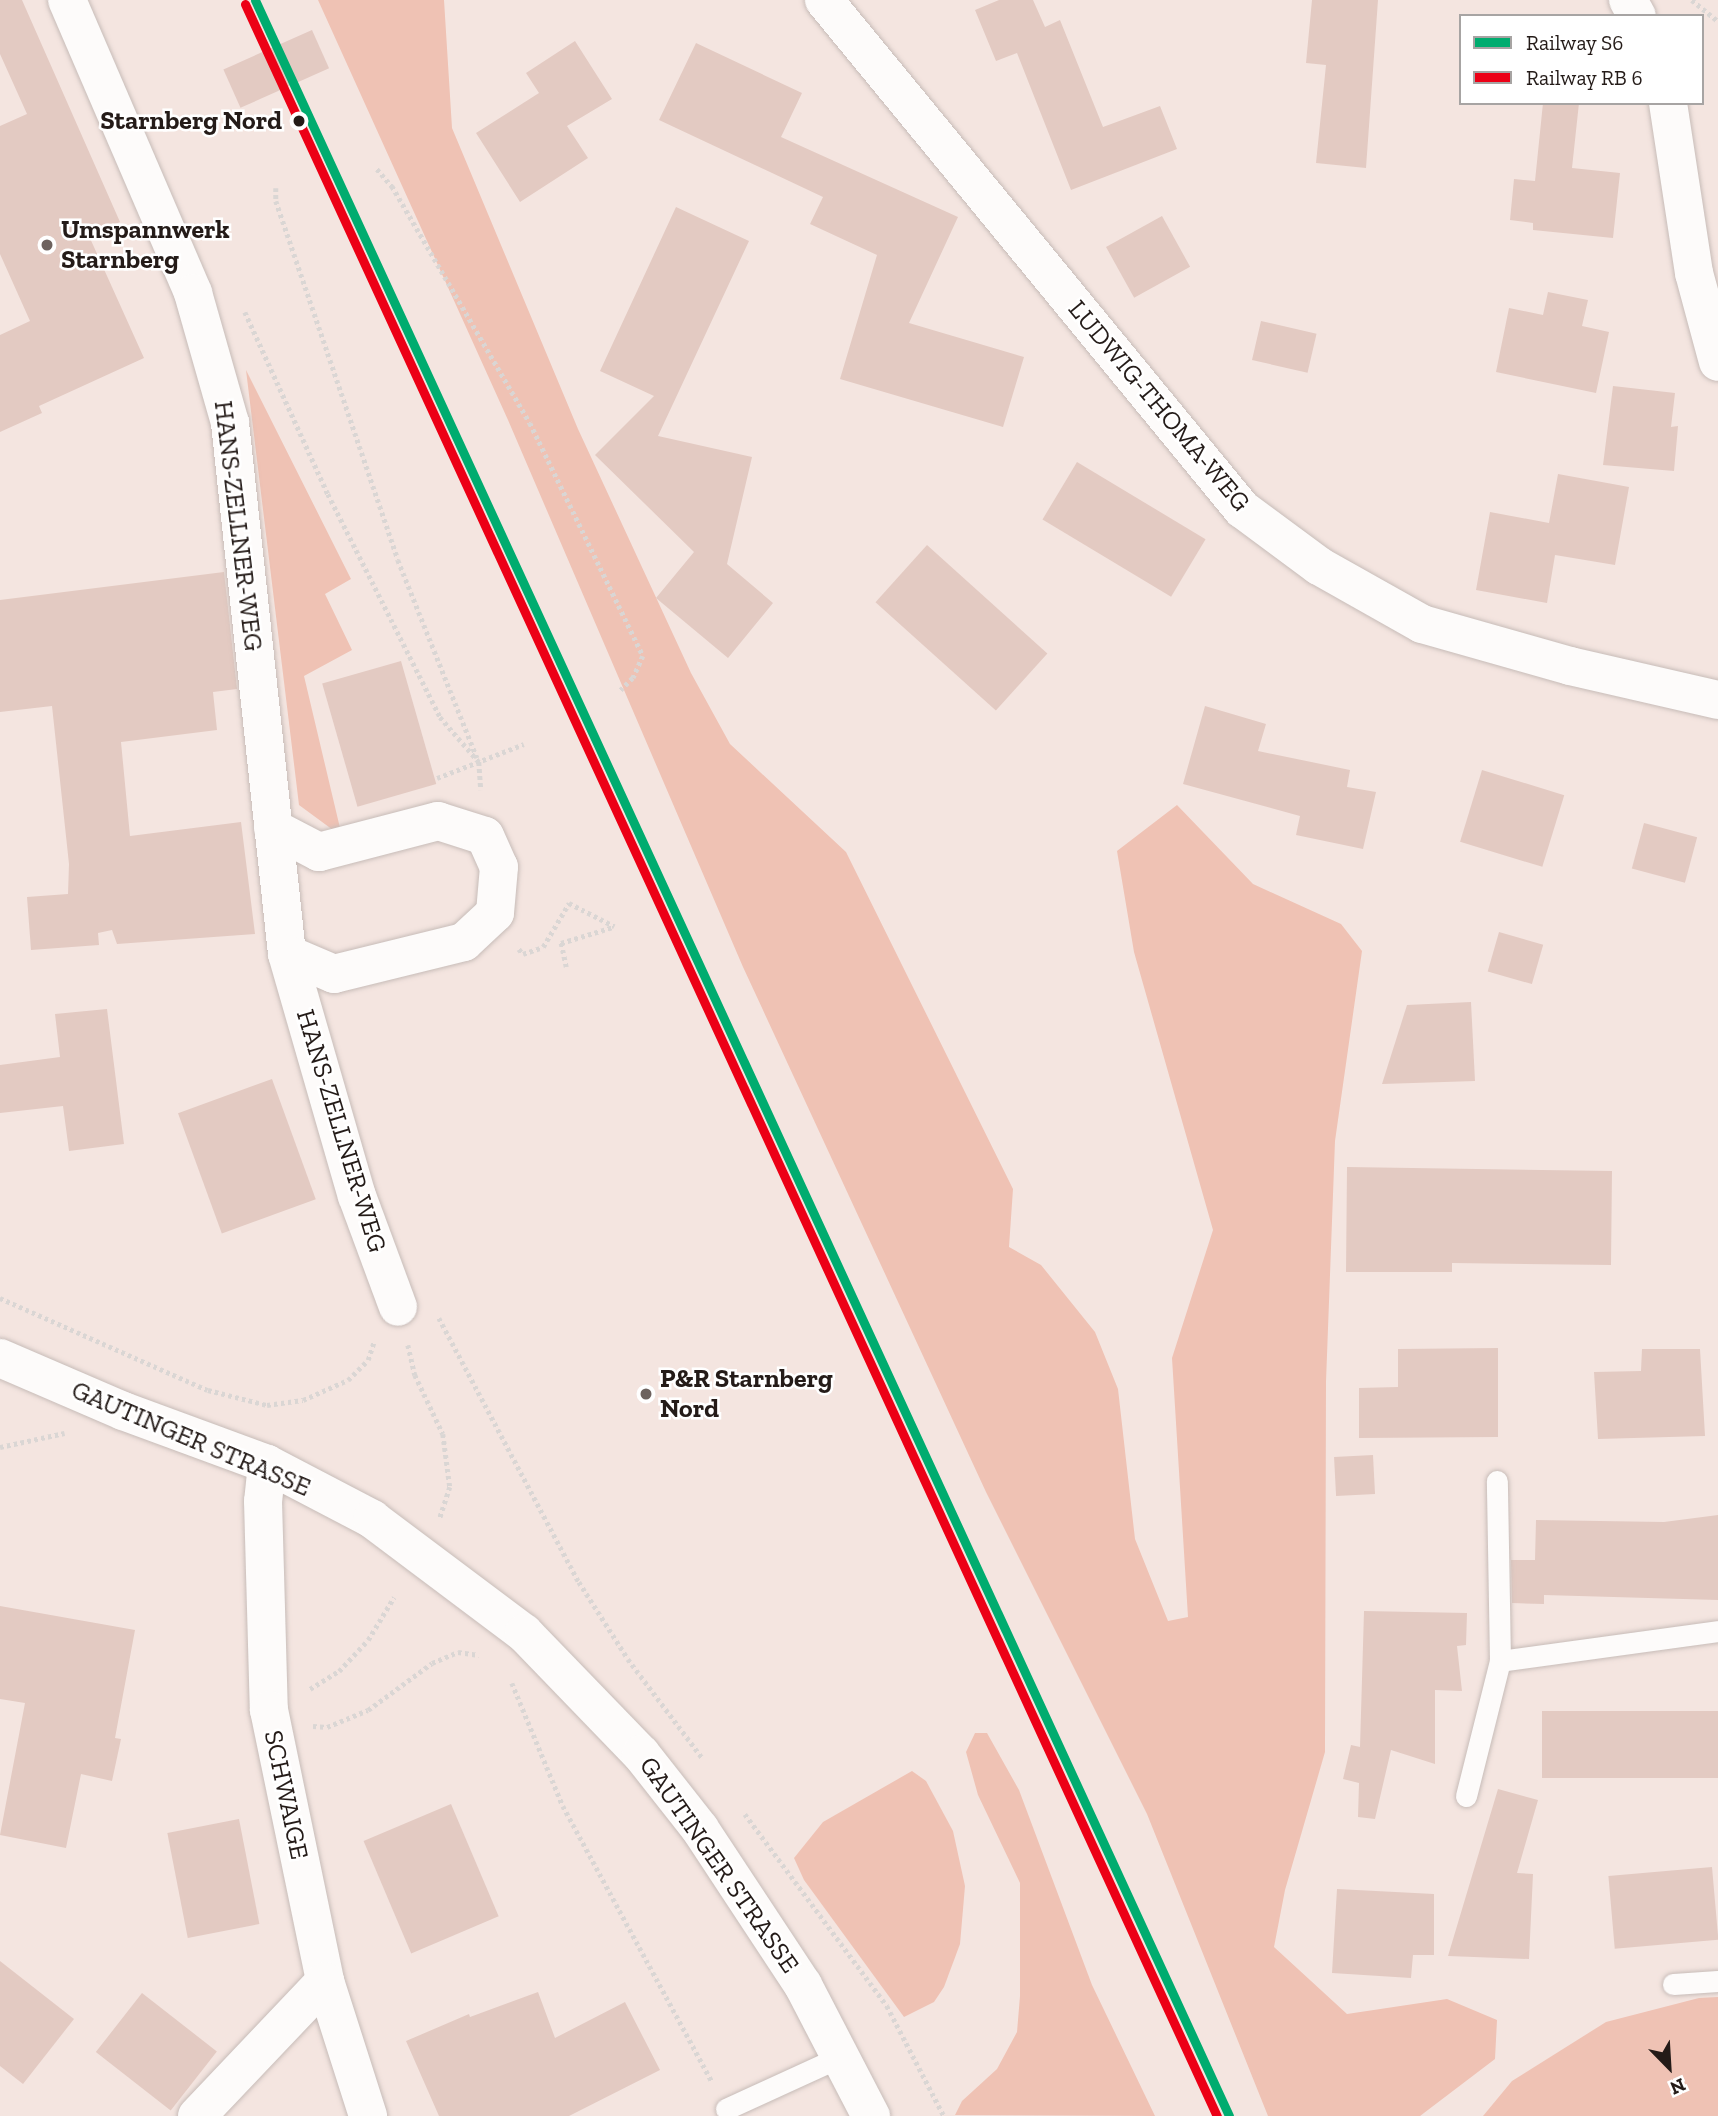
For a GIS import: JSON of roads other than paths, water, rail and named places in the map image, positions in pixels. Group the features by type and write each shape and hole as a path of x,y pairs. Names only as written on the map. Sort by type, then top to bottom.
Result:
{"street":[{"name":"HANS-ZELLNER-WEG","path":"67,0 193,293 230,423 287,954 357,1196 398,1307"},
{"name":"LUDWIG-THOMA-WEG","path":"824,0 1242,509 1319,566 1422,624 1570,666 1718,700"},
{"path":"1668,105 1694,273 1718,362"},
{"name":"HANS-ZELLNER-WEG","path":"274,828 319,852 438,821 485,836 499,867 495,913 464,942 334,974 287,954"},
{"name":"GAUTINGER STRASSE","path":"0,1359 123,1411 267,1464 372,1519 455,1578 524,1633 582,1690 700,1829 771,1934 842,2056 871,2116"},
{"name":"SCHWAIGE","path":"267,1464 263,1502 279,1709 325,1981 368,2116"},
{"path":"197,2116 325,1981"}],"lane":[{"path":"1466,1796 1500,1661 1497,1481"},
{"path":"1500,1661 1718,1631"},
{"path":"1673,1984 1718,1981"},
{"path":"726,2109 842,2056"}],"rail line":[{"name":"S6","path":"255,0 1229,2116"}],"place":[{"name":"Starnberg Nord","path":"299,121"},
{"name":"Umspannwerk Starnberg","path":"47,245"},
{"name":"P&R Starnberg Nord","path":"646,1394"}]}
